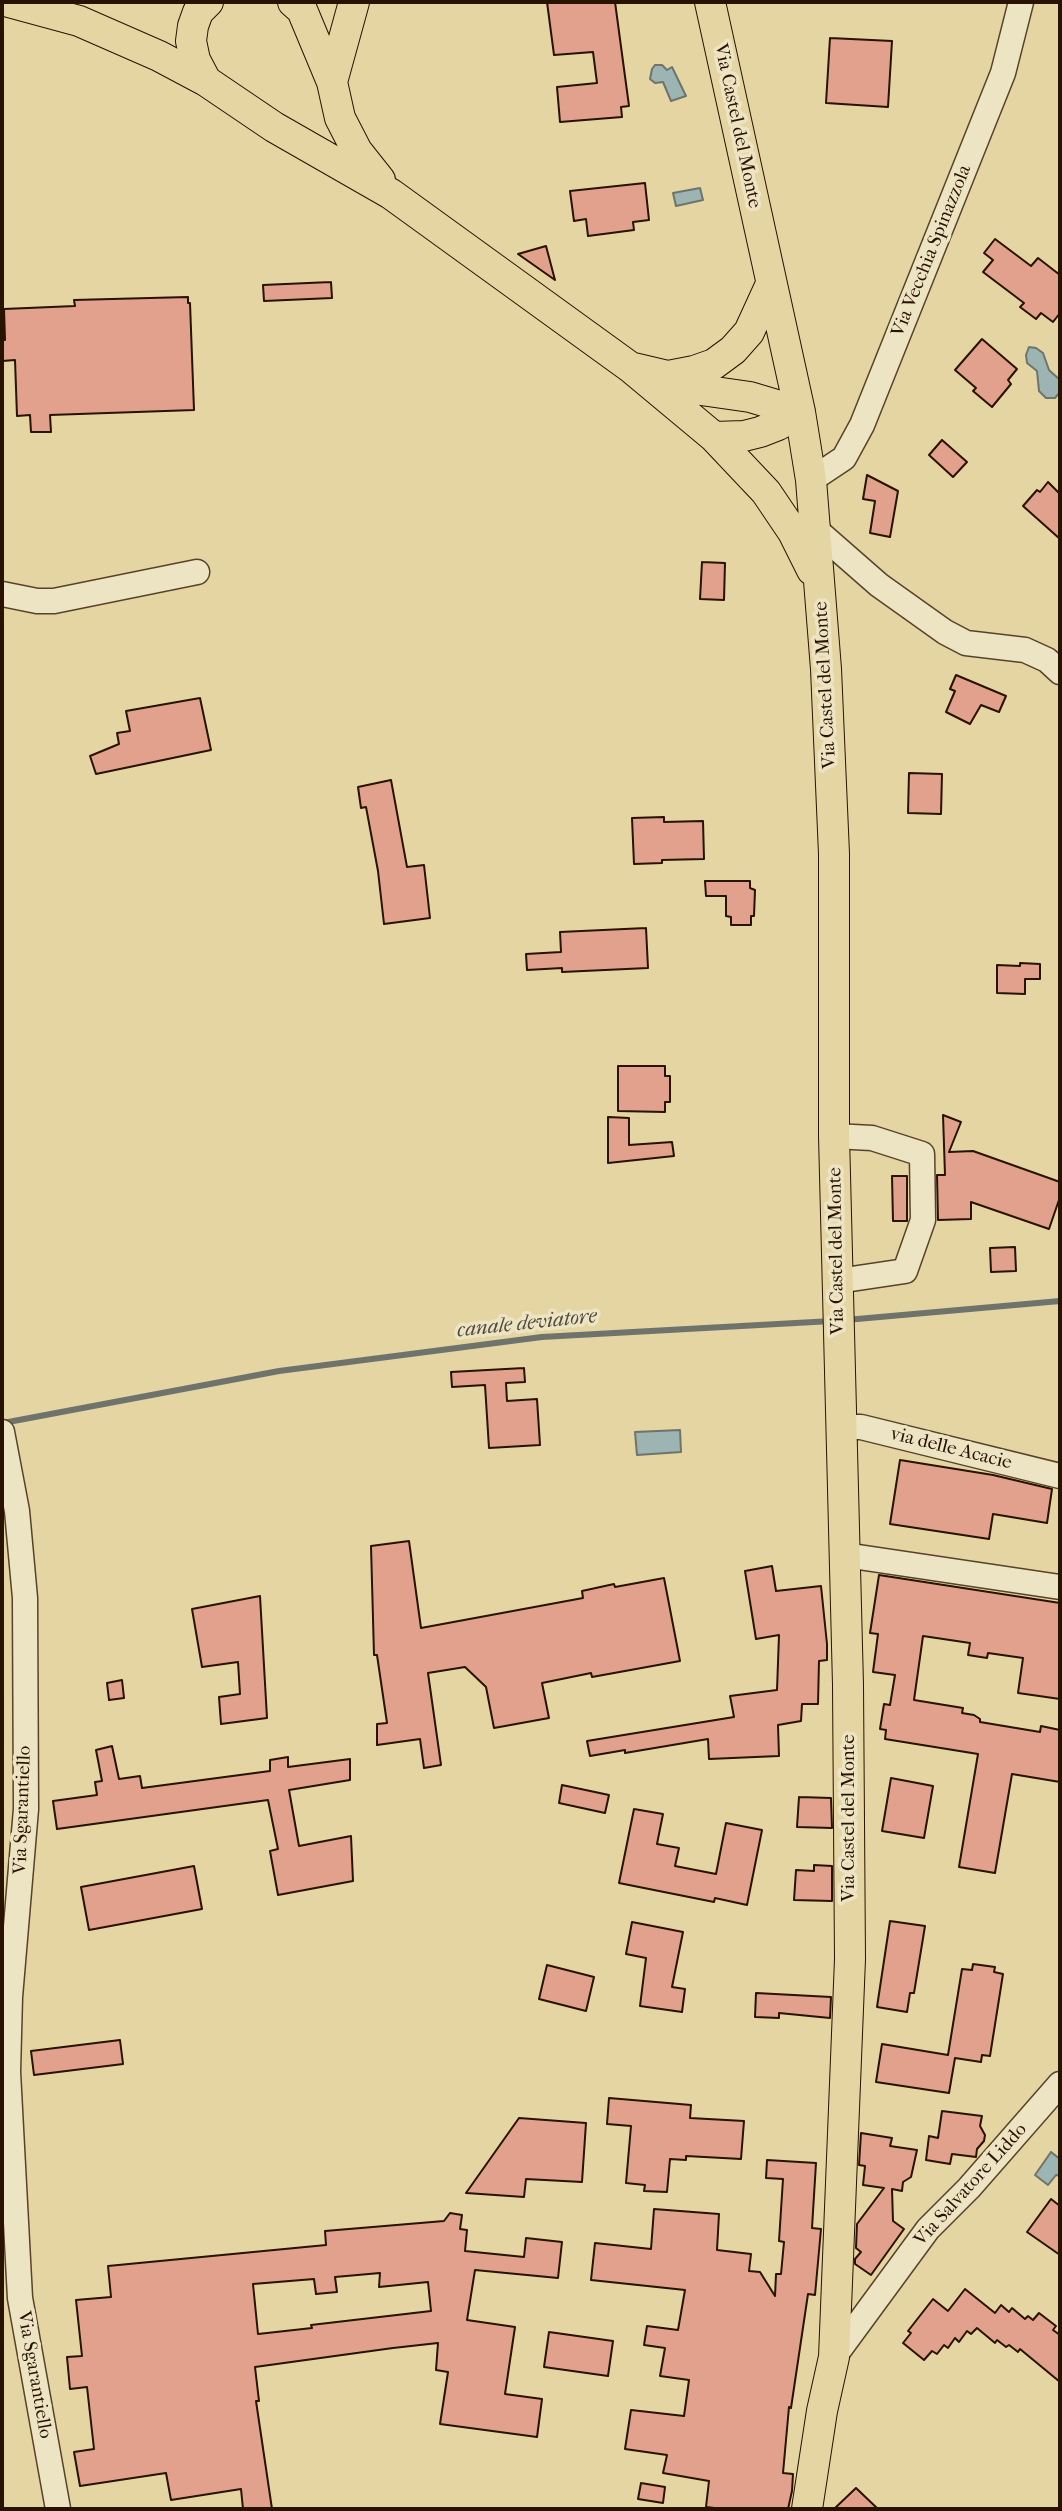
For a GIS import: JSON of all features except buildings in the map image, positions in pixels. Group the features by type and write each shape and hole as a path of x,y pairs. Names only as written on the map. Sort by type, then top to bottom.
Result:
{"main road":[{"path":"9,2 79,22 159,56 206,81 274,127 391,194 630,367 715,437 766,492 793,532 820,587"},
{"path":"206,81 195,60 191,41 198,12 208,2"},
{"path":"293,2 302,9 332,82 340,118 357,151 391,194"},
{"path":"332,82 354,2"},
{"name":"Via Castel del Monte","path":"710,2 800,411 811,480 827,669 834,854 834,1136 845,1555 850,1959 834,2357 822,2411 807,2509"},
{"path":"668,376 714,364 733,350 749,332 771,284"},
{"path":"630,367 668,376 683,385 701,390 750,397 800,411"},
{"path":"715,437 744,436 761,432 800,411"}],"street":[{"name":"Via Vecchia Spinazzola","path":"811,480 844,458 862,425 1003,73 1021,2"},
{"path":"815,528 879,585 945,632 966,643 994,644 1025,650 1047,660 1060,672"},
{"path":"2,594 37,601 54,601 197,572"},
{"path":"834,1136 872,1138 922,1154 923,1220 905,1271 838,1307"},
{"name":"via delle Acacie","path":"841,1427 861,1427 1060,1476"},
{"name":"Via Sgarantiello","path":"3,1438 17,1511 24,1568 25,1625 26,1809 10,1997 8,2072 20,2298 58,2509"},
{"path":"845,1555 1060,1587"},
{"name":"Via Salvatore Liddo","path":"834,2357 928,2229 969,2188 1060,2084"}],"water":[{"path":"655,65 662,65 667,70 672,67 686,96 671,101 663,82 655,83 650,79"},
{"path":"700,188 703,200 676,206 673,193"},
{"path":"1029,347 1043,353 1049,370 1060,380 1060,392 1055,398 1046,398 1039,391 1037,371 1027,363"},
{"path":"680,1430 681,1452 637,1455 635,1432"},
{"path":"1051,2152 1060,2159 1060,2176 1056,2175 1048,2185 1035,2175"}],"waterway":[{"name":"canale deviatore","path":"846,1320 1060,1301"},
{"name":"canale deviatore","path":"3,1423 279,1371 542,1337 832,1321"}]}
